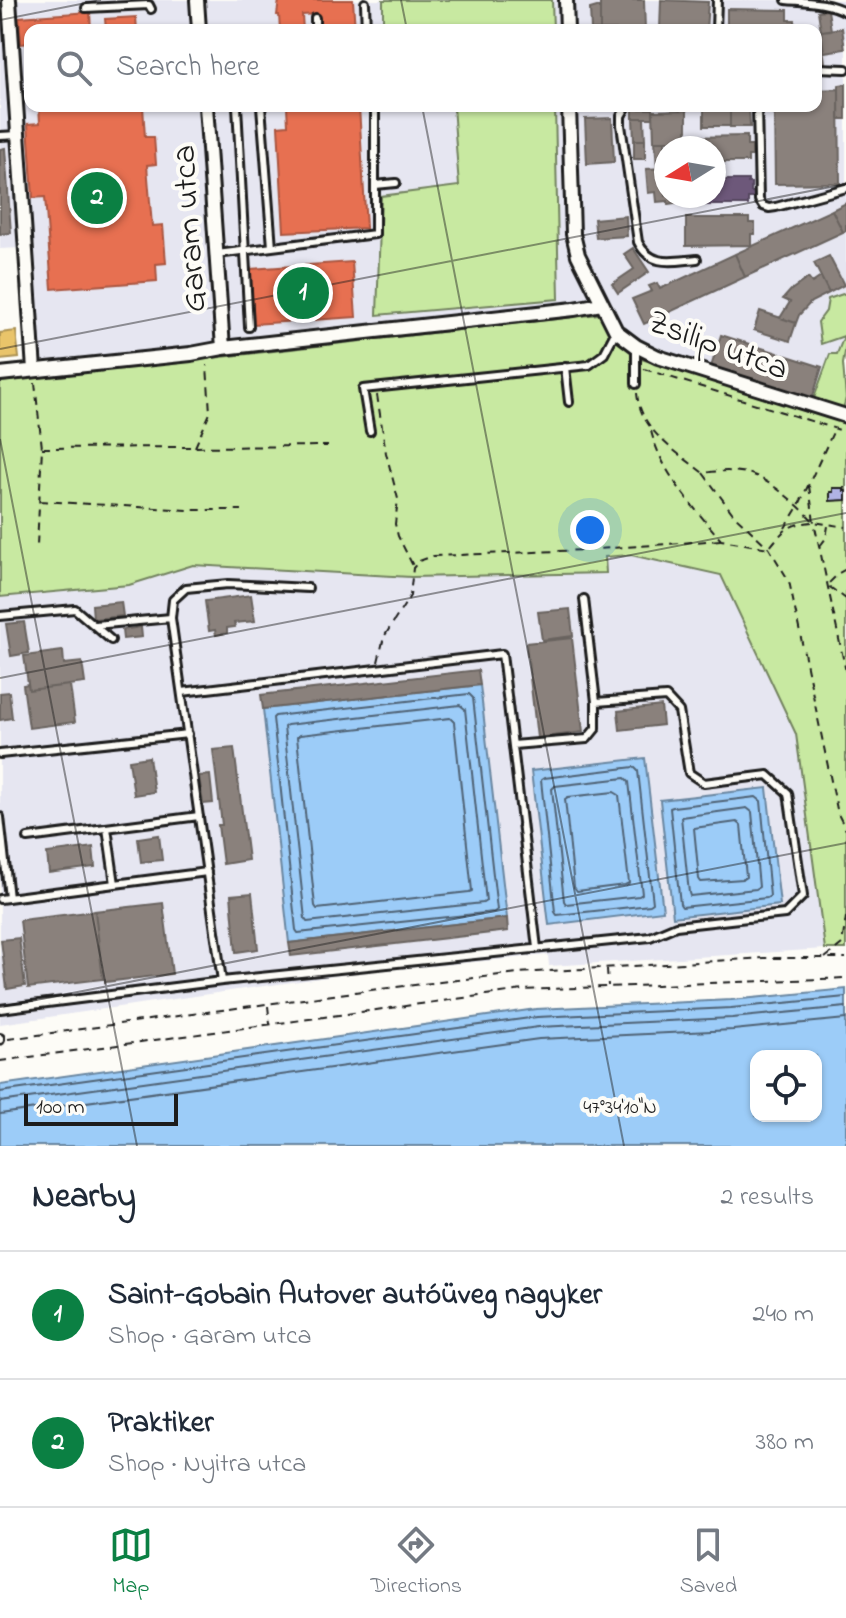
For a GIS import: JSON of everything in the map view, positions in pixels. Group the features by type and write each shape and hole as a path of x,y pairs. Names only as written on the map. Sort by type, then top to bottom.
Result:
{"street":[{"path":"9,0 34,370"},
{"path":"197,0 199,24"},
{"path":"566,0 567,24"},
{"name":"Garam utca","path":"206,112 223,348"},
{"name":"Zsilip utca","path":"569,112 573,234 578,255 616,331 658,357 846,416"},
{"path":"0,374 601,304"}],"lane":[{"path":"716,24 717,0"},
{"path":"786,0 819,3 846,12"},
{"path":"365,3 366,24"},
{"path":"86,8 149,5 151,9"},
{"path":"315,18 315,24"},
{"path":"822,68 846,69"},
{"path":"237,112 249,327"},
{"path":"261,112 272,247"},
{"path":"217,254 373,236 375,112"},
{"path":"623,112 621,125 638,242 642,250 662,261 697,259"},
{"path":"757,112 759,200 763,206 776,207 846,188"},
{"path":"0,136 18,135"},
{"path":"375,185 396,183"},
{"path":"370,431 363,389 589,365 604,354 616,331"},
{"path":"636,346 636,384"},
{"path":"565,367 569,402"},
{"path":"222,981 171,618 173,600 186,588 228,584 308,588"},
{"path":"513,745 587,739 596,728 596,702 584,599"},
{"path":"0,616 75,609 111,640"},
{"path":"94,625 171,618"},
{"path":"182,692 502,654 537,948"},
{"path":"0,1009 222,981 650,937 676,926 785,914 803,896 788,793 768,775 704,783 689,773 679,711 666,697 596,702"},
{"path":"0,754 188,734"},
{"path":"28,838 199,816"},
{"path":"0,817 3,871 9,898"},
{"path":"107,828 115,884"},
{"path":"0,899 207,872"}],"path":[{"path":"195,447 210,413 206,351"},
{"path":"636,366 846,432"},
{"path":"34,370 42,448 37,545"},
{"path":"636,384 638,407 651,430 656,448 679,490 721,540"},
{"path":"376,388 386,453 398,499 395,524 413,568 410,596 384,637 377,669"},
{"path":"769,548 799,505 835,428"},
{"path":"651,430 703,473 734,515 769,548 789,581 838,814 846,830"},
{"path":"42,448 328,446"},
{"path":"703,473 727,470 751,474 799,505 814,522"},
{"path":"809,486 846,672"},
{"path":"40,501 242,510"},
{"path":"784,529 814,522 846,527"},
{"path":"819,547 826,538 829,525"},
{"path":"413,568 419,561 433,556 721,540 769,548"},
{"path":"827,585 846,569"},
{"path":"827,585 846,599"},
{"path":"824,958 842,944 846,917"},
{"path":"0,1039 518,973 764,958 846,958"},
{"path":"607,968 608,987"},
{"path":"0,1061 523,990 846,978"},
{"path":"268,1004 270,1025"}],"shaded area":[{"path":"0,0 846,0 846,293 828,299 845,335 837,354 830,354 811,409 638,358 599,314 30,379 21,248 0,249"},
{"path":"631,555 721,575 796,734 825,949 549,966 548,955 355,973 0,1024 0,597 129,585 193,565 411,577 606,573 605,557"}],"green space":[{"path":"383,0 552,0 553,24 383,24"},
{"path":"453,112 555,112 559,299 377,315 381,196 459,186"},
{"path":"846,293 843,364 846,398 842,413 846,414 846,949 825,949 796,734 721,575 631,555 605,557 606,573 411,577 193,565 129,585 0,597 0,382 599,314 638,358 810,409 830,354 837,354 844,336 821,344 818,322 826,311 828,299"}],"water":[{"path":"480,685 507,918 289,943 263,709"},
{"path":"645,758 663,911 549,925 531,771"},
{"path":"767,788 780,905 673,917 660,800"},
{"path":"846,989 846,1146 0,1146 0,1085 536,1009 731,1000"}],"building: Homes":[{"path":"16,331 19,358 0,360 0,333"}],"building: Shops":[{"path":"279,0 353,0 355,24 318,24 317,14 302,15 303,24 280,24"},
{"path":"90,12 91,24 24,24 24,44 21,44 19,17"},
{"path":"136,17 137,24 105,24 105,19"},
{"path":"39,112 143,112 145,137 154,137 156,164 147,165 152,226 163,225 166,263 156,264 157,281 52,289 45,197 33,198 28,124 40,123"},
{"path":"287,112 359,112 366,228 284,232 278,126 288,125"},
{"path":"352,262 356,317 254,324 250,269"}],"building: Offices":[{"path":"726,180 748,180 751,183 754,198 748,198 748,205 726,205"}],"building: Industry":[{"path":"600,0 644,0 645,24 600,24"},
{"path":"661,0 708,2 706,24 660,24"},
{"path":"600,6 600,24 591,24 590,9"},
{"path":"727,9 788,10 788,20 795,20 795,24 727,24"},
{"path":"828,10 831,30 822,31 818,11"},
{"path":"842,28 845,49 824,52 822,31"},
{"path":"846,84 846,119 839,119 839,85"},
{"path":"839,89 840,183 775,184 774,112 822,112 822,90"},
{"path":"633,112 653,112 653,118 633,118"},
{"path":"653,112 687,112 687,136 654,136 654,141"},
{"path":"704,112 730,112 730,126 704,126"},
{"path":"730,112 749,112 750,127 730,127"},
{"path":"612,118 614,162 587,164 585,119"},
{"path":"633,118 644,118 645,140 634,140"},
{"path":"726,136 747,136 747,146 752,146 752,156 748,156 748,162 726,162"},
{"path":"634,140 645,140 645,159 634,159"},
{"path":"5,148 11,233 0,234 0,149"},
{"path":"646,169 654,169 654,192 648,193"},
{"path":"846,203 846,231 843,232 832,210"},
{"path":"832,210 843,232 745,277 735,254"},
{"path":"626,216 627,236 596,238 594,219"},
{"path":"686,218 749,218 749,223 755,223 755,234 751,234 751,245 686,246"},
{"path":"633,248 649,272 618,293 612,284 634,269 624,254"},
{"path":"735,254 745,277 644,324 632,299 652,291 649,286 657,283 660,289"},
{"path":"829,256 844,285 829,293 814,263"},
{"path":"821,277 829,293 811,302 796,323 780,318 790,302 783,299 791,290 808,278 812,283"},
{"path":"760,311 796,323 790,341 754,330"},
{"path":"721,335 822,367 812,399 711,367"},
{"path":"251,595 255,621 234,623 235,627 227,628 227,633 216,635 215,630 209,631 205,601"},
{"path":"121,602 123,616 93,619 92,605"},
{"path":"570,609 573,636 542,640 538,612"},
{"path":"24,622 29,653 11,656 6,624"},
{"path":"141,627 142,637 123,639 122,630"},
{"path":"572,638 583,732 537,738 526,643"},
{"path":"63,651 64,664 82,662 85,683 29,690 24,656"},
{"path":"478,670 480,685 263,709 261,695"},
{"path":"28,684 29,690 70,685 75,722 29,728 23,685"},
{"path":"9,692 12,718 0,720 0,693"},
{"path":"661,706 663,725 620,730 618,711"},
{"path":"234,748 248,860 223,864 218,825 222,825 213,750"},
{"path":"149,757 154,792 134,795 129,760"},
{"path":"210,775 213,803 203,804 199,776"},
{"path":"159,835 162,860 141,862 138,838"},
{"path":"93,847 95,867 49,873 47,853"},
{"path":"252,893 258,949 236,952 231,895"},
{"path":"163,903 172,974 105,982 95,911"},
{"path":"95,911 103,979 28,988 20,920"},
{"path":"507,918 508,931 291,956 289,943"},
{"path":"19,938 25,986 7,989 1,940"}],"building: Other":[{"path":"833,488 844,488 846,500 830,501"}],"place":[{"name":"Praktiker","path":"97,198"},
{"name":"Saint-Gobain Autover autóüveg nagyker","path":"303,293"}]}
